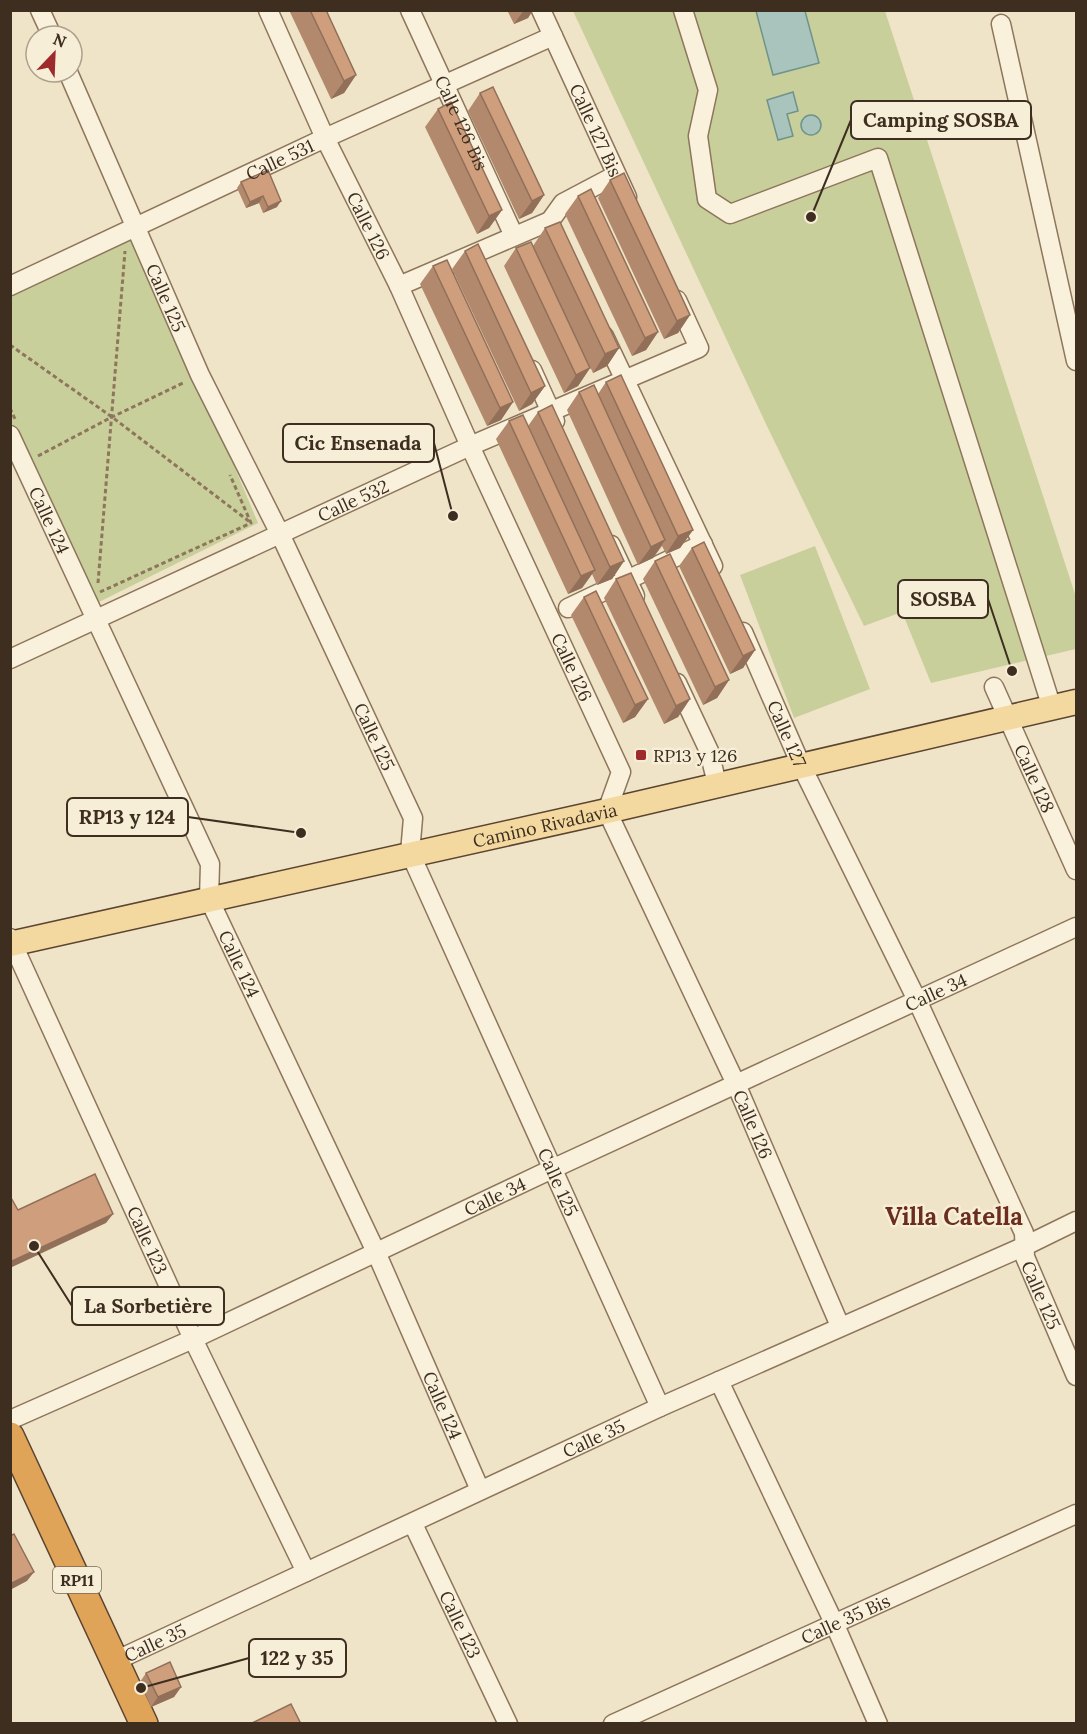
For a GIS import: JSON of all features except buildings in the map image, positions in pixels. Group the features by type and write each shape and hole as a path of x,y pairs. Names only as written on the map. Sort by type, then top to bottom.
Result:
{"highway":[{"name":"RP11","path":"10,1436 144,1724"}],"main road":[{"name":"Camino Rivadavia","path":"11,942 607,811 1077,702"}],"street":[{"path":"40,10 46,24"},
{"name":"Calle 126","path":"268,10 325,138 399,286 470,446 621,772 607,811 736,1084 840,1326"},
{"name":"Calle 126 Bis","path":"410,10 514,237"},
{"name":"Calle 127 Bis","path":"541,10 637,218"},
{"path":"682,10 708,90 698,136 707,199 730,214 878,158 1052,708"},
{"path":"1001,24 1077,361"},
{"name":"Calle 531","path":"10,286 325,138 553,36"},
{"name":"Calle 125","path":"73,84 200,375 281,536 413,818 410,853 660,1407"},
{"path":"399,286 550,220 563,203 616,175"},
{"path":"550,220 560,242"},
{"path":"478,252 488,273"},
{"name":"Calle 532","path":"10,659 281,536 470,446 699,348 668,283"},
{"path":"595,316 722,586"},
{"path":"527,358 560,433"},
{"name":"Calle 124","path":"15,432 24,464 210,864 209,899 376,1252 480,1490"},
{"path":"603,526 642,611"},
{"path":"568,608 626,578 703,544"},
{"name":"Calle 127","path":"736,618 801,765 917,1000 1024,1233 1025,1246"},
{"path":"668,665 710,751 717,784"},
{"name":"Calle 128","path":"994,687 1077,870"},
{"name":"Calle 34","path":"10,1420 194,1339 552,1169 1077,927"},
{"name":"Calle 123","path":"11,942 194,1339 306,1572"},
{"name":"Calle 35","path":"115,1661 660,1407 1077,1221"},
{"name":"Calle 125","path":"1025,1246 1025,1257 1077,1376"},
{"path":"719,1381 835,1625 878,1724"},
{"name":"Calle 35 Bis","path":"613,1724 1077,1514"},
{"name":"Calle 123","path":"413,1524 508,1724"}],"path":[{"path":"115,252 125,247"},
{"path":"125,247 130,257"},
{"path":"98,593 125,247"},
{"path":"10,345 112,417 251,523 258,524 281,536"},
{"path":"24,464 112,417 187,381 183,371"},
{"path":"10,408 15,432"},
{"path":"226,468 251,523"},
{"path":"98,593 251,523"},
{"path":"92,583 98,593"}],"green space":[{"path":"573,11 885,11 1076,597 1076,649 931,683 902,612 864,626 766,424"},
{"path":"135,229 258,523 95,604 11,422 10,291"},
{"path":"815,546 870,689 794,718 740,575"}],"water":[{"path":"756,11 805,11 819,63 773,75"},
{"path":"793,92 798,111 787,114 793,136 778,140 767,100"},
{"path":"811,115 818,118 821,125 818,132 811,135 804,132 801,125 804,118"}],"place":[{"name":"Camping SOSBA","path":"811,217"},
{"name":"Cic Ensenada","path":"453,516"},
{"name":"SOSBA","path":"1012,671"},
{"name":"RP13 y 126","path":"641,755"},
{"name":"RP13 y 124","path":"301,833"},
{"name":"La Sorbetière","path":"34,1246"},
{"name":"122 y 35","path":"141,1688"}],"district":[{"name":"Villa Catella","path":"954,1216"}]}
